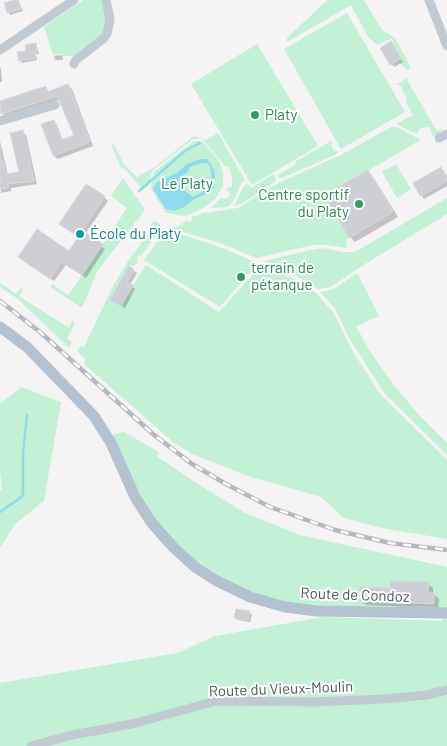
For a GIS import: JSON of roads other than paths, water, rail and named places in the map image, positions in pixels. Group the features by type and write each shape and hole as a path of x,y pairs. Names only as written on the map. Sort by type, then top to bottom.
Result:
{"main road":[{"name":"Route de Condoz","path":"0,327 27,348 94,416 111,443 135,497 151,522 173,547 195,567 215,580 250,597 285,607 317,611 447,613"}],"street":[{"path":"0,50 74,0"},
{"path":"74,64 76,60 103,39 106,34 110,19 106,0"},
{"path":"429,0 447,46"},
{"path":"0,121 55,105"},
{"name":"Route du Vieux-Moulin","path":"31,746 72,735 140,722 216,701 314,702 374,700 426,695 447,690"}],"water":[{"path":"207,159 215,173 214,188 184,207 174,211 166,209 153,189 157,182 177,173 187,164","holes":["207,163 210,167 212,181 209,188 193,197 184,190 181,185 181,177 188,172 190,167"]}],"waterway":[{"path":"139,191 185,151 200,143"},
{"path":"0,512 23,495 23,454 27,415"}],"railway":[{"path":"0,301 40,332 153,434 192,464 226,484 270,507 335,530 390,543 447,550"}],"place":[{"name":"Platy","path":"255,115"},
{"name":"Centre sportif du Platy","path":"359,204"},
{"name":"École du Platy","path":"80,234"},
{"name":"terrain de pétanque","path":"241,277"}],"park label":[{"name":"Le Platy","path":"187,184"}]}
